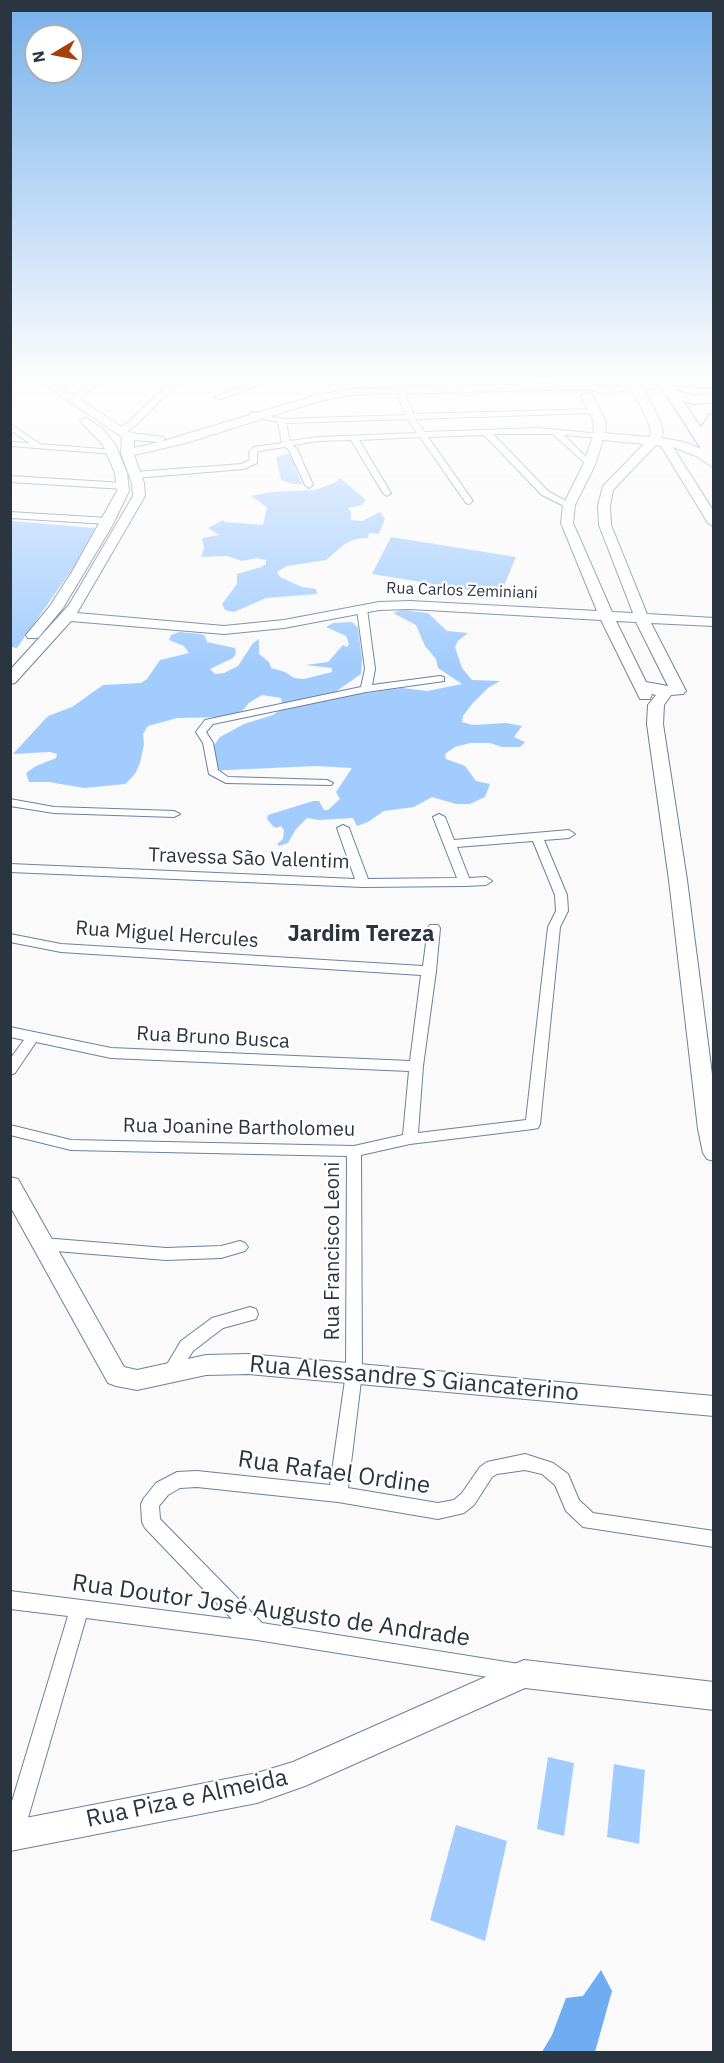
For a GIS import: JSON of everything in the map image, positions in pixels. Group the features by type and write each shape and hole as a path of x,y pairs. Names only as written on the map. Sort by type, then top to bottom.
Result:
{"main road":[{"path":"10,661 56,608 87,558 121,496 123,486 121,474"},
{"path":"588,474 586,505 605,525 672,691"},
{"path":"623,474 567,523 606,615 642,686 656,724"},
{"path":"681,474 714,524"},
{"path":"10,680 67,616 103,561 139,496 135,475"},
{"path":"108,521 122,527"},
{"path":"95,544 112,546"},
{"path":"87,558 103,561"},
{"name":"Rua Carlos Zeminiani","path":"67,616 224,630 284,624 362,609 410,605 714,622"},
{"path":"642,686 672,691"},
{"path":"672,691 656,705 656,724 678,880 708,1129 714,1153"},
{"path":"10,1185 43,1244"},
{"name":"Rua Alessandre S Giancaterino","path":"43,1244 116,1377 137,1380 206,1365 248,1364 714,1406"},
{"path":"524,1674 714,1696"},
{"name":"Rua Piza e Almeida","path":"12,1836 256,1788 295,1776 524,1674"}],"street":[{"path":"135,475 144,474"},
{"path":"304,474 309,485"},
{"path":"376,474 387,493"},
{"path":"450,474 469,501"},
{"path":"527,474 545,493 586,505"},
{"path":"10,479 123,486"},
{"path":"10,515 108,521"},
{"path":"362,609 370,669 366,689"},
{"path":"327,783 226,780 213,772 208,743 201,732 209,723 366,689 440,678"},
{"path":"10,802 54,810 174,814"},
{"path":"439,817 465,882"},
{"path":"343,828 363,884"},
{"path":"451,844 569,834"},
{"name":"Rua Joanine Bartholomeu","path":"10,1130 71,1145 354,1151 410,1138 533,1124 554,927 562,911 561,895 537,837"},
{"name":"Travessa São Valentim","path":"10,868 363,884 486,881"},
{"path":"410,1138 416,1066 434,928"},
{"name":"Rua Miguel Hercules","path":"10,938 61,948 430,971"},
{"name":"Rua Bruno Busca","path":"10,1032 111,1053 416,1066"},
{"path":"10,1070 33,1037"},
{"name":"Rua Francisco Leoni","path":"338,1494 354,1372 354,1151"},
{"path":"43,1244 166,1254 221,1252 240,1247"},
{"path":"171,1371 187,1346 218,1323 250,1314"},
{"name":"Rua Rafael Ordine","path":"257,1630 151,1522 150,1504 162,1489 177,1480 196,1479 338,1494 438,1511 458,1507 468,1499 486,1472 493,1467 525,1462 547,1467 562,1480 572,1504 589,1521 714,1539"},
{"name":"Rua Doutor José Augusto de Andrade","path":"10,1600 257,1630 524,1674"},
{"path":"12,1836 79,1610"}],"shaded area":[{"path":"280,474 298,474 302,484 293,484 281,480"},
{"path":"340,478 366,500 362,505 348,508 351,512 351,520 362,521 380,512 385,519 379,534 369,533 368,538 355,539 345,544 326,560 287,566 277,572 280,577 302,587 316,589 317,594 266,598 234,612 225,610 222,604 237,584 237,574 261,567 266,564 266,560 256,558 242,561 227,556 201,557 204,548 202,538 219,535 208,528 223,520 224,522 263,525 267,507 251,496 271,492 315,490 336,482"},
{"path":"11,521 95,528 75,565 17,648 11,647"},
{"path":"391,537 516,557 500,595 372,574"},
{"path":"402,610 428,613 447,631 468,633 458,641 455,647 462,668 472,680 500,681 488,688 472,704 463,716 462,722 473,725 506,723 522,726 514,737 525,742 520,747 470,743 455,747 445,754 446,759 465,766 476,781 490,784 485,797 470,804 456,804 432,797 414,807 384,811 368,822 357,826 353,818 319,820 307,818 296,829 288,843 279,846 277,844 283,839 284,830 281,826 276,828 273,826 267,819 268,815 313,801 319,801 324,810 328,810 340,799 336,792 352,768 315,766 207,771 207,755 220,737 244,724 273,715 283,708 281,698 262,695 249,703 242,711 228,717 177,718 148,726 143,734 144,744 140,763 135,774 125,784 84,788 49,782 29,782 26,773 56,758 57,754 50,752 13,754 48,716 72,707 103,685 141,683 147,679 160,660 189,653 184,646 169,640 171,635 179,632 201,634 205,636 207,642 235,648 236,653 233,658 210,669 215,674 224,673 238,666 253,643 259,639 259,654 269,662 271,668 285,672 294,678 304,679 332,672 332,668 306,665 328,662 343,645 347,647 349,644 346,636 326,627 333,623 352,622 358,628 362,660 361,674 331,695 337,697 402,688 427,691 462,684 438,668 436,659 425,646 416,625 393,613"},
{"path":"548,1757 574,1763 564,1836 537,1829"},
{"path":"614,1764 645,1770 639,1844 607,1837"},
{"path":"456,1825 507,1841 485,1941 430,1920"},
{"path":"601,1970 612,1991 595,2052 542,2052 552,2035 566,1998 583,1996"}],"district":[{"name":"Jardim Tereza","path":"361,935"}]}
